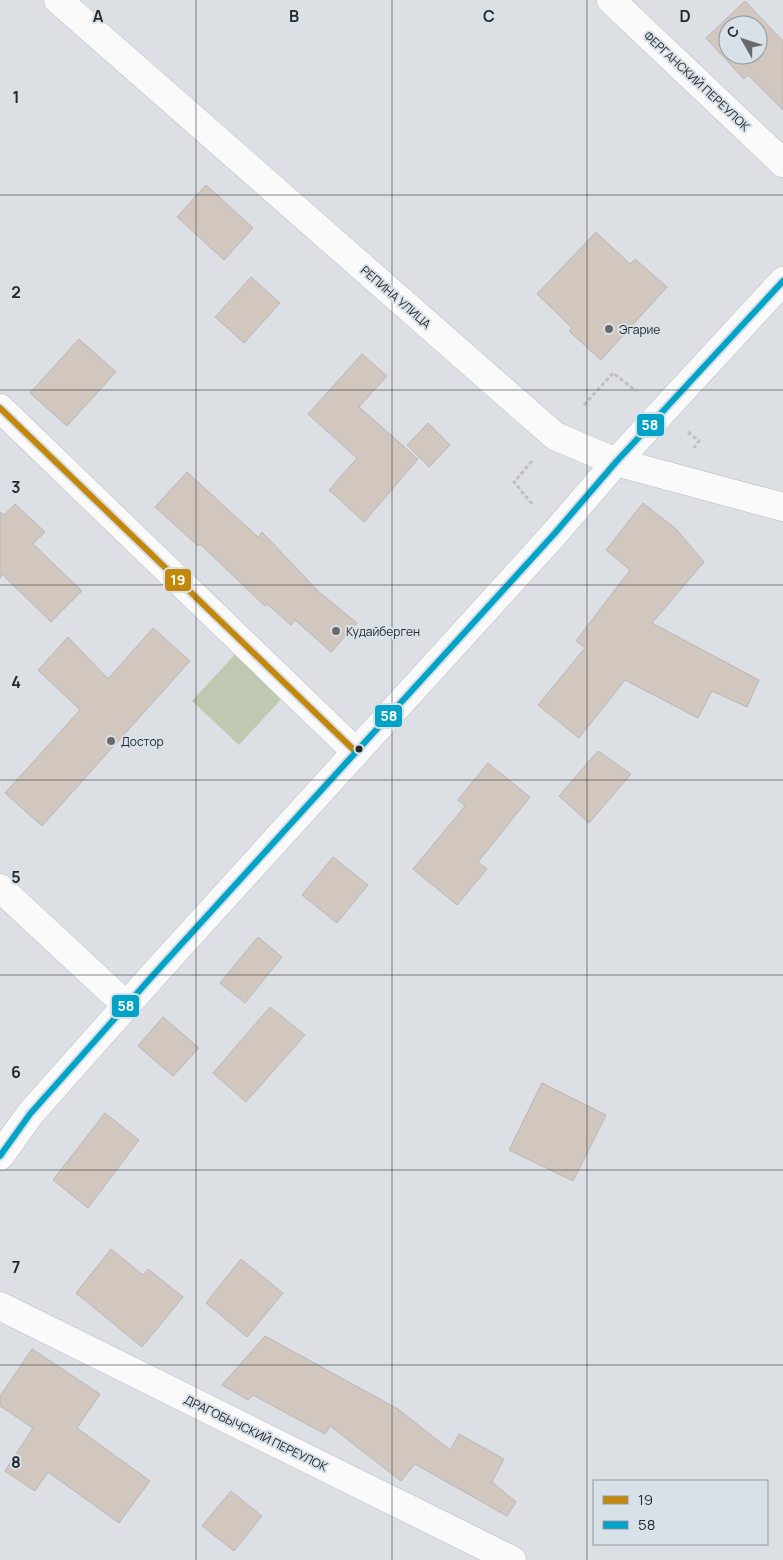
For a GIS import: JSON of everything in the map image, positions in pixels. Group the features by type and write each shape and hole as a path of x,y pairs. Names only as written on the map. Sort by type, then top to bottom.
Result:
{"street":[{"name":"РЕПИНА УЛИЦА","path":"58,0 555,436 616,462 783,507"},
{"name":"ФЕРГАНСКИЙ ПЕРЕУЛОК","path":"611,0 783,163"},
{"path":"0,1156 30,1114 616,462 783,281"},
{"path":"0,408 356,752"},
{"path":"0,888 127,1006"},
{"name":"ДРАГОБЫЧСКИЙ ПЕРЕУЛОК","path":"0,1306 512,1560"}],"path":[{"path":"584,405 613,373 638,393"},
{"path":"688,432 699,441 691,453"},
{"path":"532,504 514,482 534,459"}],"green space":[{"path":"239,650 286,694 239,745 192,701"}],"building":[{"path":"745,1 758,15 730,15"},
{"path":"768,25 783,41 783,110 748,75 744,79 731,65 768,65"},
{"path":"718,27 718,51 706,38"},
{"path":"206,185 253,228 224,260 177,217"},
{"path":"596,232 630,264 635,259 667,287 601,360 569,331 572,328 537,294"},
{"path":"251,277 280,303 244,343 215,317"},
{"path":"79,339 116,372 67,426 30,393"},
{"path":"362,354 387,376 359,407 418,459 364,522 329,490 357,458 308,414"},
{"path":"428,423 450,445 429,467 407,445"},
{"path":"187,472 258,537 262,532 319,592 357,623 331,652 295,620 291,625 267,604 265,606 200,544 198,546 155,507"},
{"path":"643,503 676,529 704,562 652,623 759,680 747,707 712,691 698,718 625,680 579,738 538,705 585,648 576,641 630,570 606,550"},
{"path":"15,504 45,532 33,544 82,591 51,622 3,575 0,578 0,512 4,515"},
{"path":"153,628 190,661 42,826 5,793 80,710 38,670 68,637 108,679"},
{"path":"598,751 631,774 589,823 559,796"},
{"path":"488,763 530,797 478,862 487,869 457,905 413,869 465,806 458,800"},
{"path":"333,857 368,885 337,923 302,895"},
{"path":"258,937 282,957 245,1003 220,983"},
{"path":"270,1007 305,1035 246,1102 213,1073"},
{"path":"163,1017 199,1048 173,1076 138,1046"},
{"path":"542,1083 606,1115 573,1181 509,1150"},
{"path":"105,1113 139,1140 88,1208 53,1180"},
{"path":"111,1249 143,1275 148,1269 183,1297 142,1347 76,1293"},
{"path":"241,1259 283,1293 247,1337 206,1303"},
{"path":"265,1336 398,1409 450,1450 459,1434 504,1459 492,1482 516,1502 507,1516 415,1464 401,1481 330,1426 325,1434 253,1395 248,1400 222,1385"},
{"path":"32,1349 100,1394 77,1428 150,1481 119,1523 48,1472 35,1491 5,1471 33,1428 0,1406 0,1396"},
{"path":"231,1491 262,1516 234,1551 202,1526"}],"transit line":[{"name":"58","path":"0,1156 30,1114 156,972 555,533 616,462 783,281"},
{"name":"19","path":"0,408 356,752"}],"place":[{"name":"Эгарие","path":"609,329"},
{"name":"Кудайберген","path":"336,631"},
{"name":"Достор","path":"111,741"}]}
